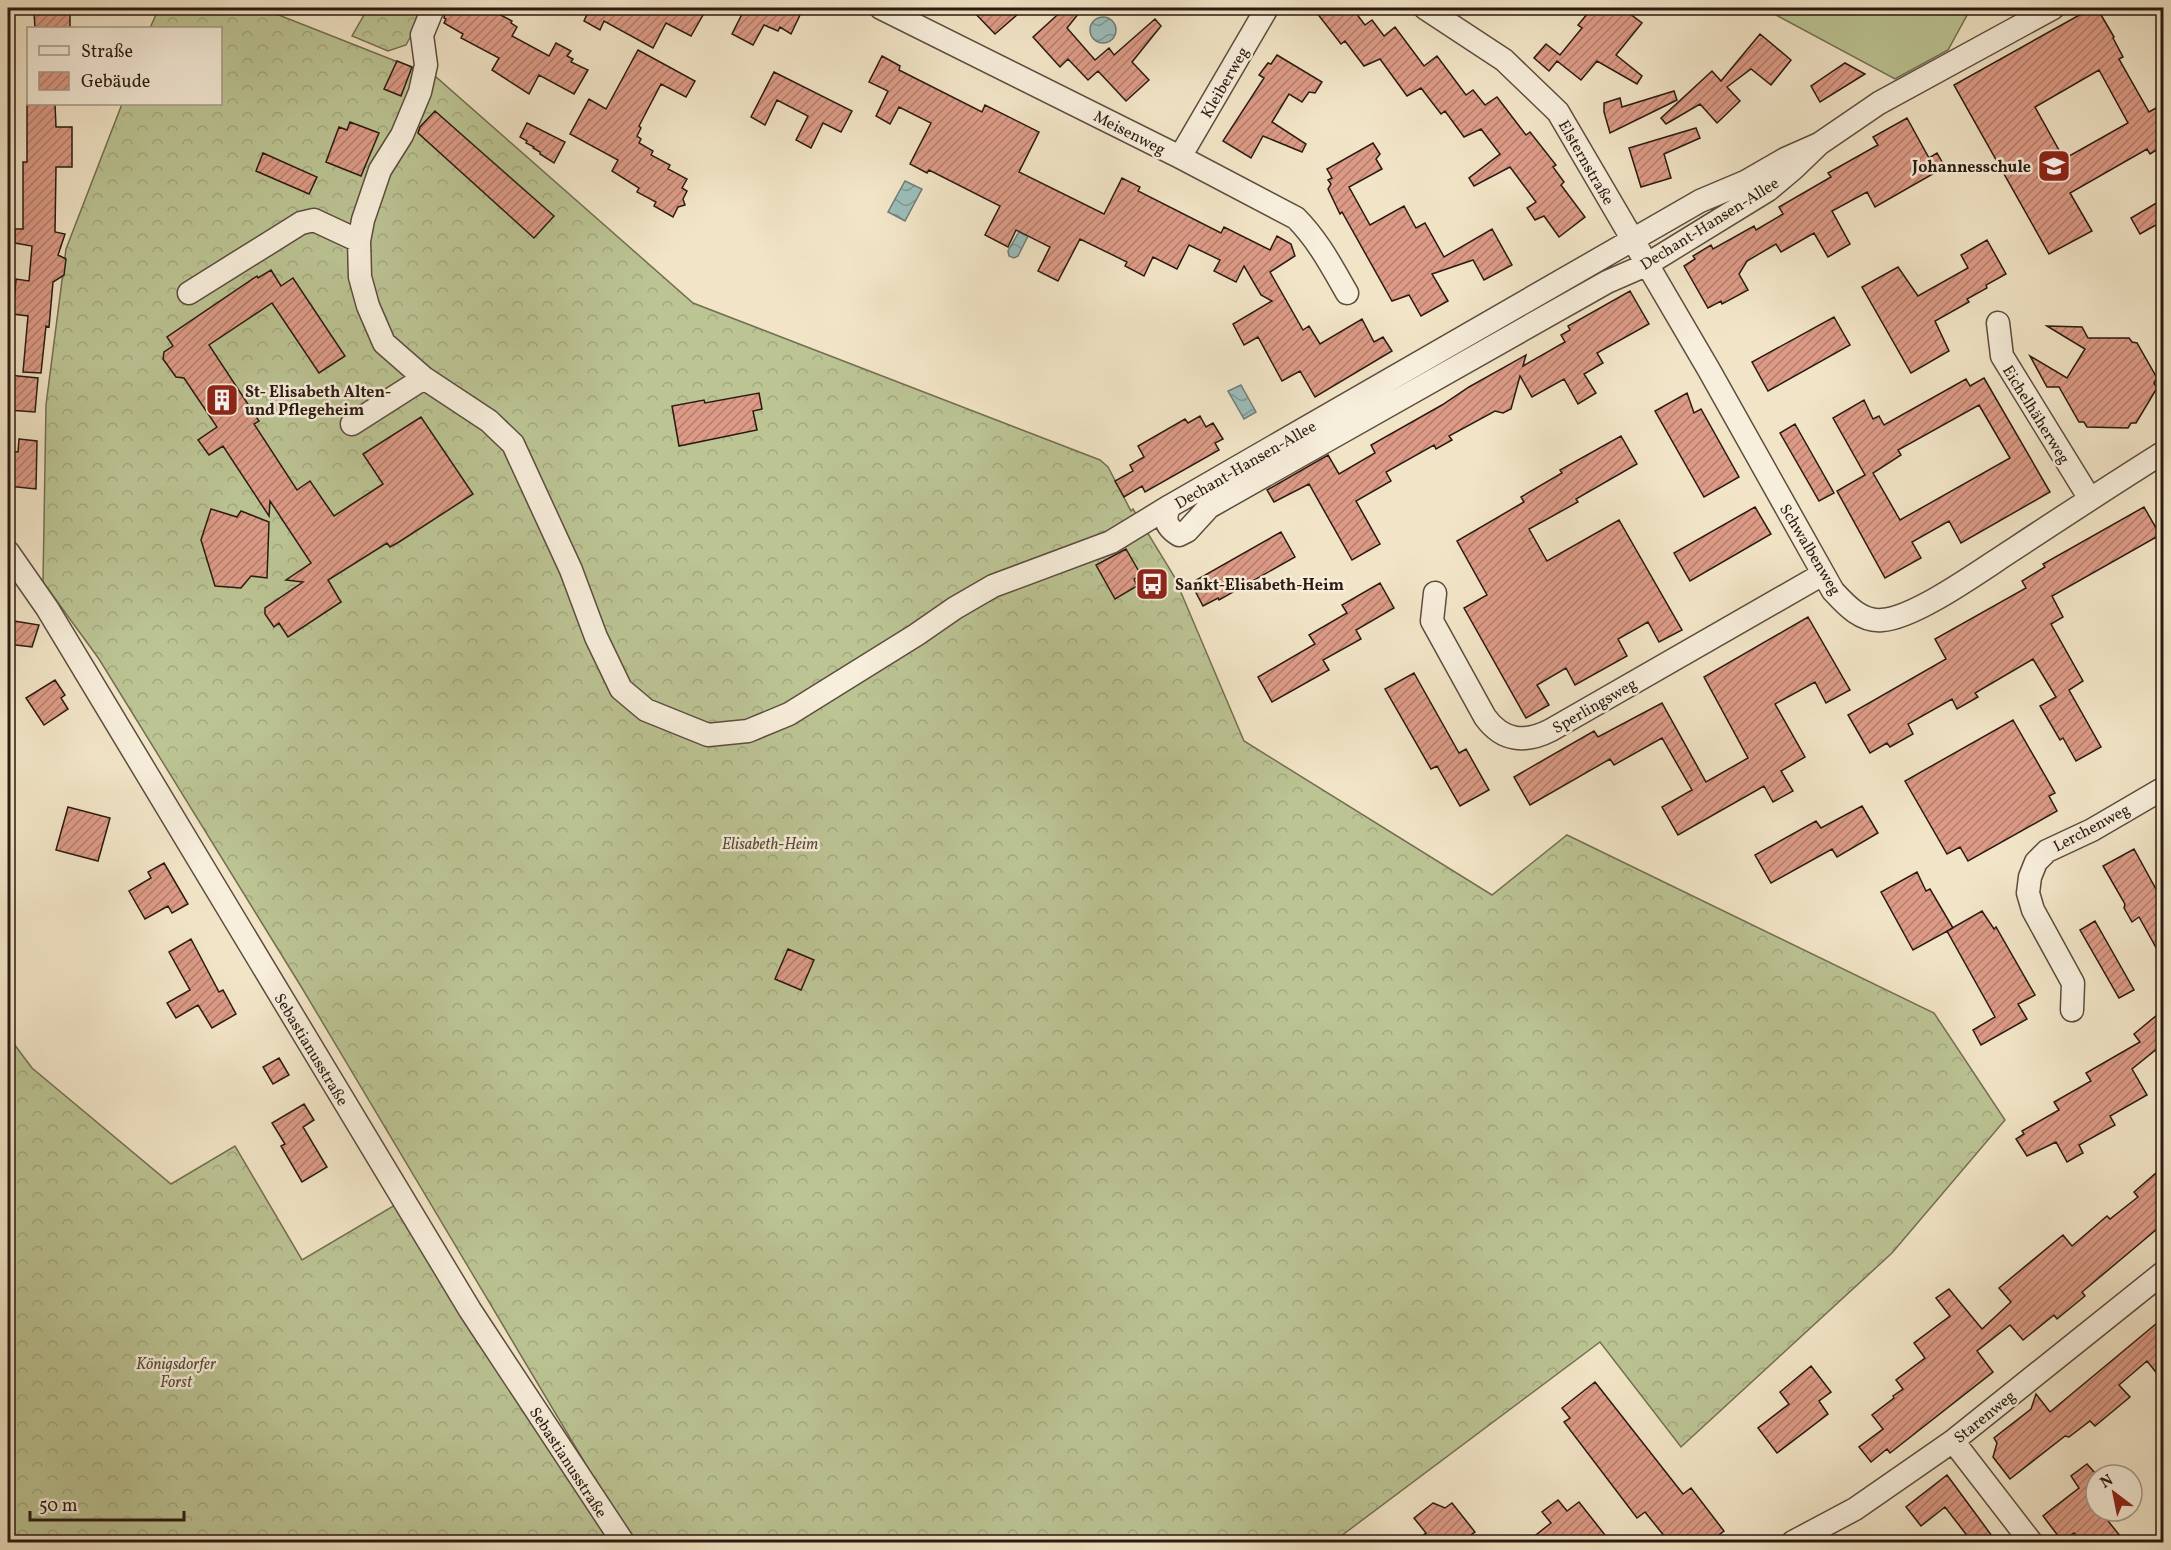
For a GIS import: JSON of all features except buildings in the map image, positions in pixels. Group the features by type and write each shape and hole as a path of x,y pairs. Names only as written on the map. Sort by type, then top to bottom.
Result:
{"street":[{"path":"433,8 422,35 425,74 420,92 402,135 380,170 363,220 359,241 360,277 368,306 384,343 424,378 489,421 513,444 564,554 596,637 621,689 646,710 708,735 748,731 789,714 993,586 1111,542 1170,506"},
{"name":"Meisenweg","path":"881,8 1180,157 1296,218 1321,248 1347,293"},
{"name":"Kleiberweg","path":"1180,157 1267,8"},
{"name":"Elsternstraße","path":"1425,8 1504,60 1558,112 1646,265"},
{"name":"Dechant-Hansen-Allee","path":"1819,144 1768,190 1646,265 1607,282 1209,507 1188,531 1179,535 1165,522 1170,506 1700,201 1745,182 1785,159 1819,144 1879,104 2053,8"},
{"path":"189,293 301,223 314,220 359,241"},
{"name":"Schwalbenweg","path":"1646,265 1709,370 1833,591 1854,612 1866,618 1881,621 1898,617 1920,607 2163,452"},
{"name":"Eichelhäherweg","path":"1998,324 2002,356 2090,499"},
{"path":"352,424 424,378"},
{"name":"Sebastianusstraße","path":"8,552 46,608 470,1310 622,1542"},
{"name":"Sperlingsweg","path":"1435,593 1432,621 1485,717 1491,726 1502,734 1526,739 1537,737 1551,730 1823,574"},
{"name":"Lerchenweg","path":"2072,1010 2073,983 2033,910 2028,892 2030,877 2036,862 2047,851 2092,830 2163,788"},
{"name":"Starenweg","path":"1793,1542 1855,1509 1953,1441 2163,1272"},
{"path":"1953,1441 2031,1542"}],"green space":[{"name":"Elisabeth-Heim","path":"159,8 261,8 436,77 693,303 1100,460 1108,467 1131,511 1133,509 1174,576 1244,741 1492,895 1567,835 1934,1013 2005,1120 1892,1253 1681,1447 1600,1342 1333,1542 636,1542 625,1530 302,988 99,659 43,582 46,405 66,249 122,105 222,105 222,27 150,27"},
{"path":"368,8 426,8 406,45 388,51 352,36"},
{"path":"1763,8 1971,8 1948,50 1895,79"},
{"name":"Königsdorfer Forst","path":"8,1036 32,1068 171,1184 235,1146 302,1260 395,1205 620,1542 8,1542"}],"water":[{"path":"1103,17 1112,21 1116,30 1112,39 1103,43 1094,39 1090,30 1094,21"},
{"path":"905,181 922,189 905,221 888,212"},
{"path":"1020,230 1028,236 1018,256 1014,258 1009,256 1008,251"},
{"path":"1241,385 1256,412 1244,419 1228,391"}],"place":[{"name":"Johannesschule","path":"2054,166"},
{"name":"St- Elisabeth Alten- und Pflegeheim","path":"222,400"},
{"name":"Sankt-Elisabeth-Heim","path":"1152,584"}]}
